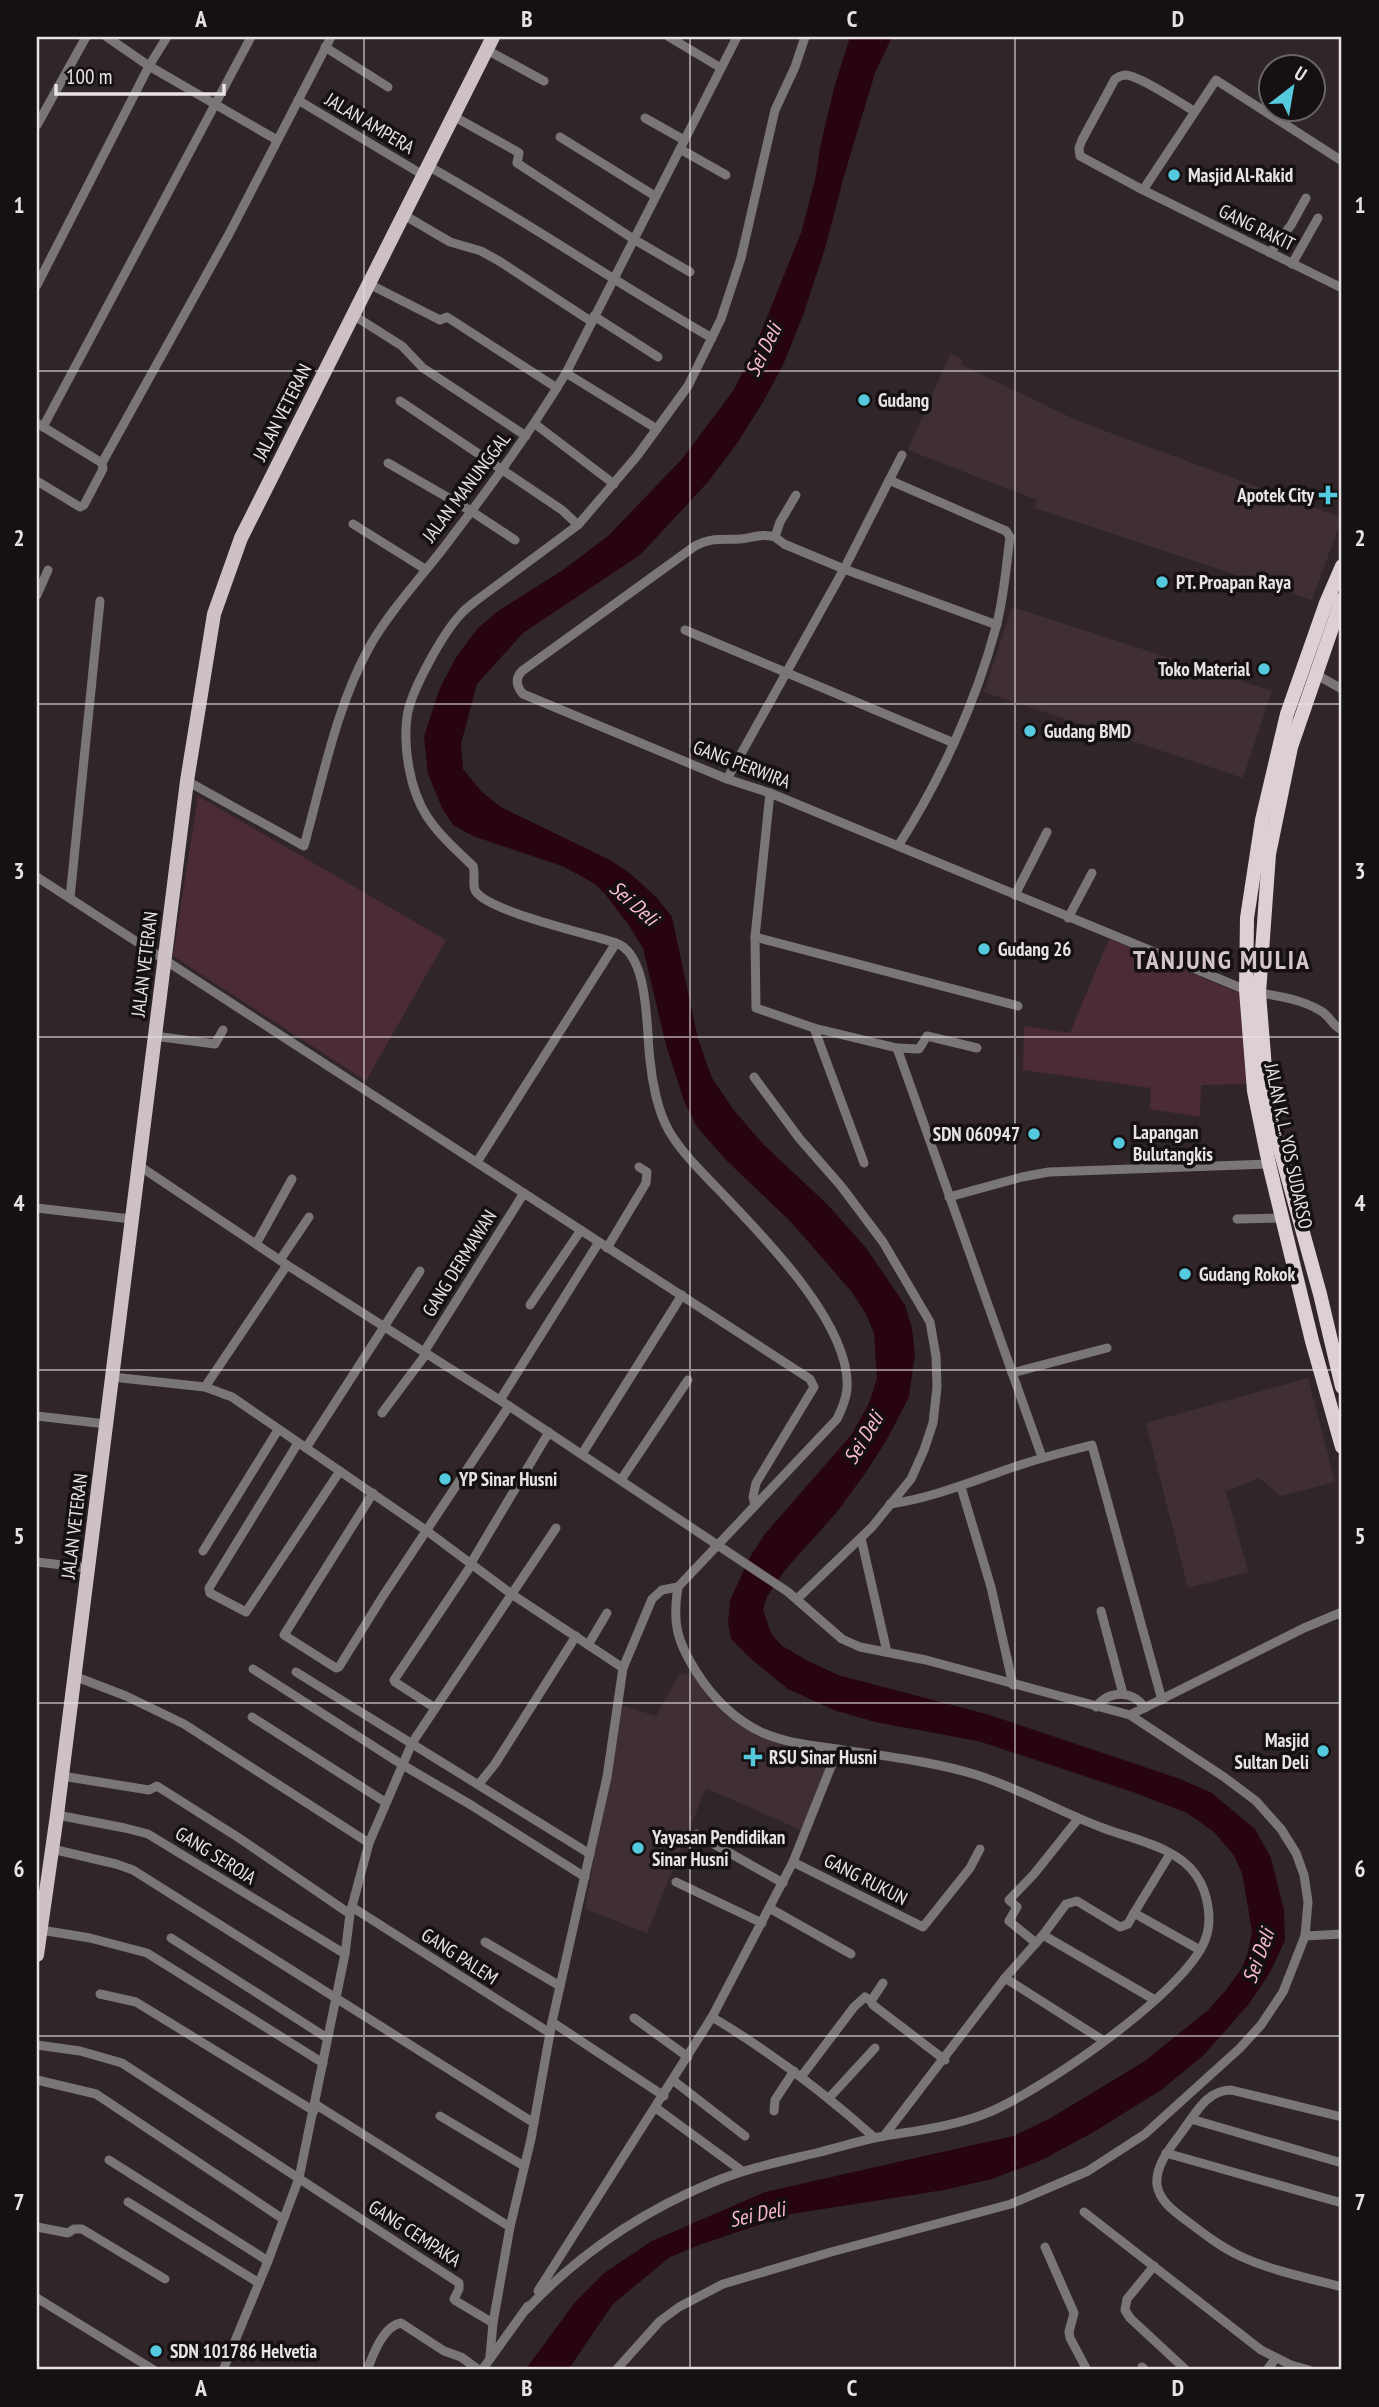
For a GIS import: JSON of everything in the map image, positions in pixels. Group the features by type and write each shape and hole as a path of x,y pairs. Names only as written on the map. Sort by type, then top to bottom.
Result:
{"highway":[{"name":"JALAN K. L. YOS SUDARSO","path":"1342,566 1336,603 1291,747 1269,854 1253,992 1254,1091 1312,1341 1342,1447"},
{"name":"JALAN K. L. YOS SUDARSO","path":"1336,603 1287,714 1262,820 1247,918 1253,992 1268,1106 1320,1294 1342,1387"}],"main road":[{"name":"JALAN VETERAN","path":"37,1955 62,1776 187,781 214,614 241,538 490,43"}],"street":[{"path":"37,125 86,37"},
{"path":"107,37 215,107 277,140"},
{"path":"37,285 149,66 167,37"},
{"path":"102,463 40,425 251,37"},
{"path":"37,481 82,508 103,469 102,463 191,305 331,37"},
{"path":"669,37 721,68"},
{"name":"JALAN MANUNGGAL","path":"187,781 304,845 338,720 372,644 425,569 502,470 557,388 737,37"},
{"path":"526,2310 547,2287 620,2230 668,2202 742,2171 982,2115 1042,2086 1155,2000 1194,1960 1206,1938 1209,1914 1205,1893 1195,1873 1170,1854 1078,1819 978,1775 926,1763 792,1742 764,1733 726,1709 702,1681 679,1640 675,1619 678,1587 837,1419 847,1389 846,1369 836,1337 822,1309 740,1212 680,1149 668,1130 650,1060 649,1020 644,988 629,951 616,943 525,916 494,904 477,893 473,866 441,836 425,814 415,792 406,738 407,715 446,635 461,613 578,525 614,484 688,386 721,319 741,258 775,110 795,67 805,37"},
{"path":"490,43 544,81"},
{"path":"325,47 388,87"},
{"name":"GANG RAKIT","path":"1194,111 1144,83 1122,75 1115,79 1082,140 1079,153 1083,158 1143,191 1342,288"},
{"path":"1143,191 1216,80 1342,161"},
{"name":"JALAN AMPERA","path":"298,100 425,171 501,206 712,338"},
{"path":"453,116 516,151 519,153 517,163 635,240 690,272"},
{"path":"645,118 726,175"},
{"path":"560,137 655,196"},
{"path":"1270,253 1291,225 1306,198"},
{"path":"404,215 450,242 481,251 499,261 658,357"},
{"path":"1293,264 1318,218"},
{"path":"369,284 440,320 447,317 557,388"},
{"path":"353,315 401,346 423,368 526,436"},
{"path":"566,373 657,429"},
{"path":"400,401 562,510 578,525"},
{"path":"535,424 614,484"},
{"path":"727,779 844,569 902,455"},
{"path":"388,463 515,540"},
{"path":"889,480 1009,532 997,625 954,743 918,814 898,846"},
{"path":"796,495 780,522 775,537 784,544 997,625"},
{"path":"353,524 425,569"},
{"name":"GANG PERWIRA","path":"775,537 760,534 743,539 707,539 701,542 522,671 517,681 518,688 523,694 727,779 770,793 1068,918 1253,992 1295,1000 1323,1012 1336,1028 1342,1030"},
{"path":"37,595 48,570"},
{"path":"70,898 100,601"},
{"path":"685,630 954,743"},
{"path":"1315,674 1342,688"},
{"path":"770,793 755,937 759,1011 814,1028 897,1048 919,1049 928,1036 977,1048"},
{"path":"1015,895 1047,832"},
{"path":"1068,918 1091,873"},
{"path":"37,877 810,1379 814,1384 813,1390 756,1483 753,1497 755,1505"},
{"path":"755,937 1018,1006"},
{"path":"477,1161 616,943"},
{"path":"814,1028 864,1163"},
{"path":"154,1035 215,1044 223,1030"},
{"path":"897,1048 1042,1457"},
{"path":"754,1077 799,1138 841,1186 883,1242 930,1322 934,1337 937,1387 933,1423 911,1479 872,1527 797,1599"},
{"path":"949,1197 1049,1172 1269,1164"},
{"path":"138,1165 283,1263 500,1400 788,1592 842,1639 860,1647 926,1660 1129,1716 1224,1777 1256,1801 1282,1829 1296,1853 1304,1875 1308,1902 1305,1936 1283,1992 1253,2034 1160,2122 1088,2171 1011,2204 723,2284 679,2307 660,2321 616,2370"},
{"path":"500,1400 646,1183 647,1172 639,1167"},
{"path":"256,1244 292,1179"},
{"name":"GANG DERMAWAN","path":"382,1413 425,1353 524,1193"},
{"path":"37,1209 131,1219"},
{"path":"205,1387 309,1217"},
{"path":"1237,1220 1282,1218"},
{"path":"530,1305 581,1230"},
{"path":"340,1471 246,1612 211,1593 209,1588 420,1271"},
{"path":"582,1454 682,1295"},
{"path":"1012,1373 1107,1348"},
{"path":"112,1377 205,1387 232,1397 427,1531 513,1595 623,1668"},
{"path":"621,1480 688,1380"},
{"path":"373,1493 285,1632 285,1637 332,1666 339,1667 509,1406"},
{"path":"37,1416 106,1424"},
{"path":"203,1551 278,1430"},
{"path":"435,1708 394,1680 472,1563 548,1432"},
{"path":"890,1504 961,1487 1042,1457 1093,1445 1162,1700"},
{"path":"961,1487 991,1587 1013,1685"},
{"path":"223,2370 299,2178 345,1954 351,1910 369,1843 385,1802 412,1743 556,1528"},
{"path":"861,1538 887,1652"},
{"path":"37,1562 88,1567"},
{"path":"490,2357 493,2323 510,2227 534,2123 552,2022 607,1777 623,1668 652,1600 662,1590 678,1587"},
{"path":"1101,1611 1123,1694"},
{"path":"1129,1716 1304,1628 1342,1612"},
{"path":"588,1645 607,1613"},
{"path":"479,1784 495,1764 576,1636"},
{"path":"253,1669 585,1877"},
{"path":"296,1672 590,1854"},
{"path":"74,1676 126,1696 184,1724 369,1843"},
{"path":"1096,1707 1109,1696 1123,1694 1137,1699 1145,1708"},
{"path":"253,1717 385,1802"},
{"path":"367,2370 389,2329 401,2323 444,2351 481,2370 526,2310 674,2081 712,2017 771,1909 793,1862 838,1749"},
{"name":"GANG PALEM","path":"62,1776 149,1790 157,1786 550,2033"},
{"name":"GANG SEROJA","path":"57,1815 148,1834 345,1954"},
{"path":"1036,1944 1009,1921 1017,1907 1009,1900 1034,1874 1078,1819"},
{"path":"696,1834 783,1883"},
{"path":"52,1849 133,1870 534,2123"},
{"name":"GANG RUKUN","path":"793,1862 923,1927 973,1864 979,1849"},
{"path":"879,2137 945,2060 1005,1979 1069,1902 1077,1901 1120,1927 1128,1924 1170,1854"},
{"path":"676,1882 762,1923"},
{"path":"771,1909 851,1954"},
{"path":"1134,1913 1200,1950"},
{"path":"41,1930 90,1938 147,1953 323,2063"},
{"path":"1305,1936 1342,1934"},
{"path":"1043,1935 1155,2000"},
{"path":"171,1938 327,2038"},
{"path":"485,1942 560,1986"},
{"path":"1005,1979 1104,2041"},
{"path":"872,2001 883,1983"},
{"path":"100,1994 136,2002 173,2022 510,2227"},
{"path":"774,2110 775,2100 865,1997 945,2060"},
{"path":"712,2017 748,2038 879,2137"},
{"path":"634,2018 688,2057"},
{"path":"552,2022 664,2096"},
{"path":"37,2045 80,2051 117,2061 299,2178"},
{"path":"829,2098 875,2048"},
{"path":"37,2080 96,2094 284,2219"},
{"path":"674,2081 745,2136"},
{"path":"1342,2117 1224,2090 1209,2097 1166,2153 1159,2170 1157,2185 1163,2200 1171,2209 1221,2246 1240,2256 1342,2287"},
{"path":"656,2108 742,2171"},
{"path":"440,2116 524,2166"},
{"path":"1191,2119 1342,2163"},
{"path":"1166,2153 1342,2203"},
{"path":"109,2160 268,2261"},
{"name":"GANG CEMPAKA","path":"299,2178 458,2283 459,2290 454,2298 456,2301 493,2323"},
{"path":"128,2202 259,2283"},
{"path":"1084,2211 1237,2332 1276,2358 1309,2370"},
{"path":"37,2227 68,2233 74,2229 82,2229 165,2279"},
{"path":"1045,2247 1074,2313 1070,2338 1087,2370"},
{"path":"1154,2266 1128,2299 1125,2311 1186,2370"},
{"path":"37,2298 154,2370"},
{"path":"1266,2370 1276,2358"}],"shaded area":[{"path":"950,354 961,358 962,365 1078,421 1342,518 1312,600 1035,508 1037,500 908,450"},
{"path":"1012,607 1272,691 1243,778 984,692"},
{"path":"198,796 446,940 366,1081 173,956"},
{"path":"1109,939 1241,994 1249,1084 1201,1085 1200,1117 1150,1109 1151,1088 1023,1070 1024,1026 1070,1033"},
{"path":"1308,1378 1335,1482 1281,1496 1259,1478 1226,1491 1248,1572 1188,1588 1146,1423"},
{"path":"694,1673 757,1733 835,1752 803,1831 706,1788 647,1933 585,1909 621,1705 656,1716 679,1675"}],"water":[{"name":"Sei Deli","path":"850,37 892,37 875,73 826,245 804,313 783,365 738,442 708,482 640,555 523,633 477,684 461,744 463,769 482,792 501,807 612,861 657,898 672,917 698,1039 712,1078 733,1109 763,1144 828,1205 866,1248 905,1305 912,1328 915,1354 909,1397 864,1475 837,1512 785,1570 767,1597 763,1610 771,1633 781,1645 838,1675 990,1715 1180,1779 1212,1793 1255,1829 1271,1858 1284,1910 1285,1941 1269,1974 1248,2005 1203,2056 1161,2090 1092,2133 1042,2160 992,2179 944,2190 791,2214 670,2257 613,2304 568,2370 525,2370 576,2301 604,2273 652,2241 765,2192 1013,2136 1049,2119 1145,2061 1208,2010 1242,1968 1252,1931 1242,1873 1233,1854 1214,1832 1187,1813 1133,1792 978,1741 875,1722 834,1710 788,1689 731,1639 728,1623 730,1600 751,1555 765,1534 852,1434 869,1403 877,1378 874,1333 866,1314 851,1291 791,1222 726,1160 697,1127 684,1101 666,1045 643,948 605,894 595,884 562,866 473,836 453,825 442,808 428,774 424,737 439,690 455,659 477,629 498,611 563,570 608,536 682,459 733,391 753,352 801,233 834,88"}],"place":[{"name":"Masjid Al-Rakid","path":"1174,175"},
{"name":"Gudang","path":"864,400"},
{"name":"Apotek City","path":"1328,495"},
{"name":"PT. Proapan Raya","path":"1162,582"},
{"name":"Toko Material","path":"1264,669"},
{"name":"Gudang BMD","path":"1030,731"},
{"name":"Gudang 26","path":"984,949"},
{"name":"SDN 060947","path":"1034,1134"},
{"name":"Lapangan Bulutangkis","path":"1119,1143"},
{"name":"Gudang Rokok","path":"1185,1274"},
{"name":"YP Sinar Husni","path":"445,1479"},
{"name":"Masjid Sultan Deli","path":"1323,1751"},
{"name":"RSU Sinar Husni","path":"753,1757"},
{"name":"Yayasan Pendidikan Sinar Husni","path":"638,1848"},
{"name":"SDN 101786 Helvetia","path":"156,2351"}],"district":[{"name":"TANJUNG MULIA","path":"1222,959"}]}
